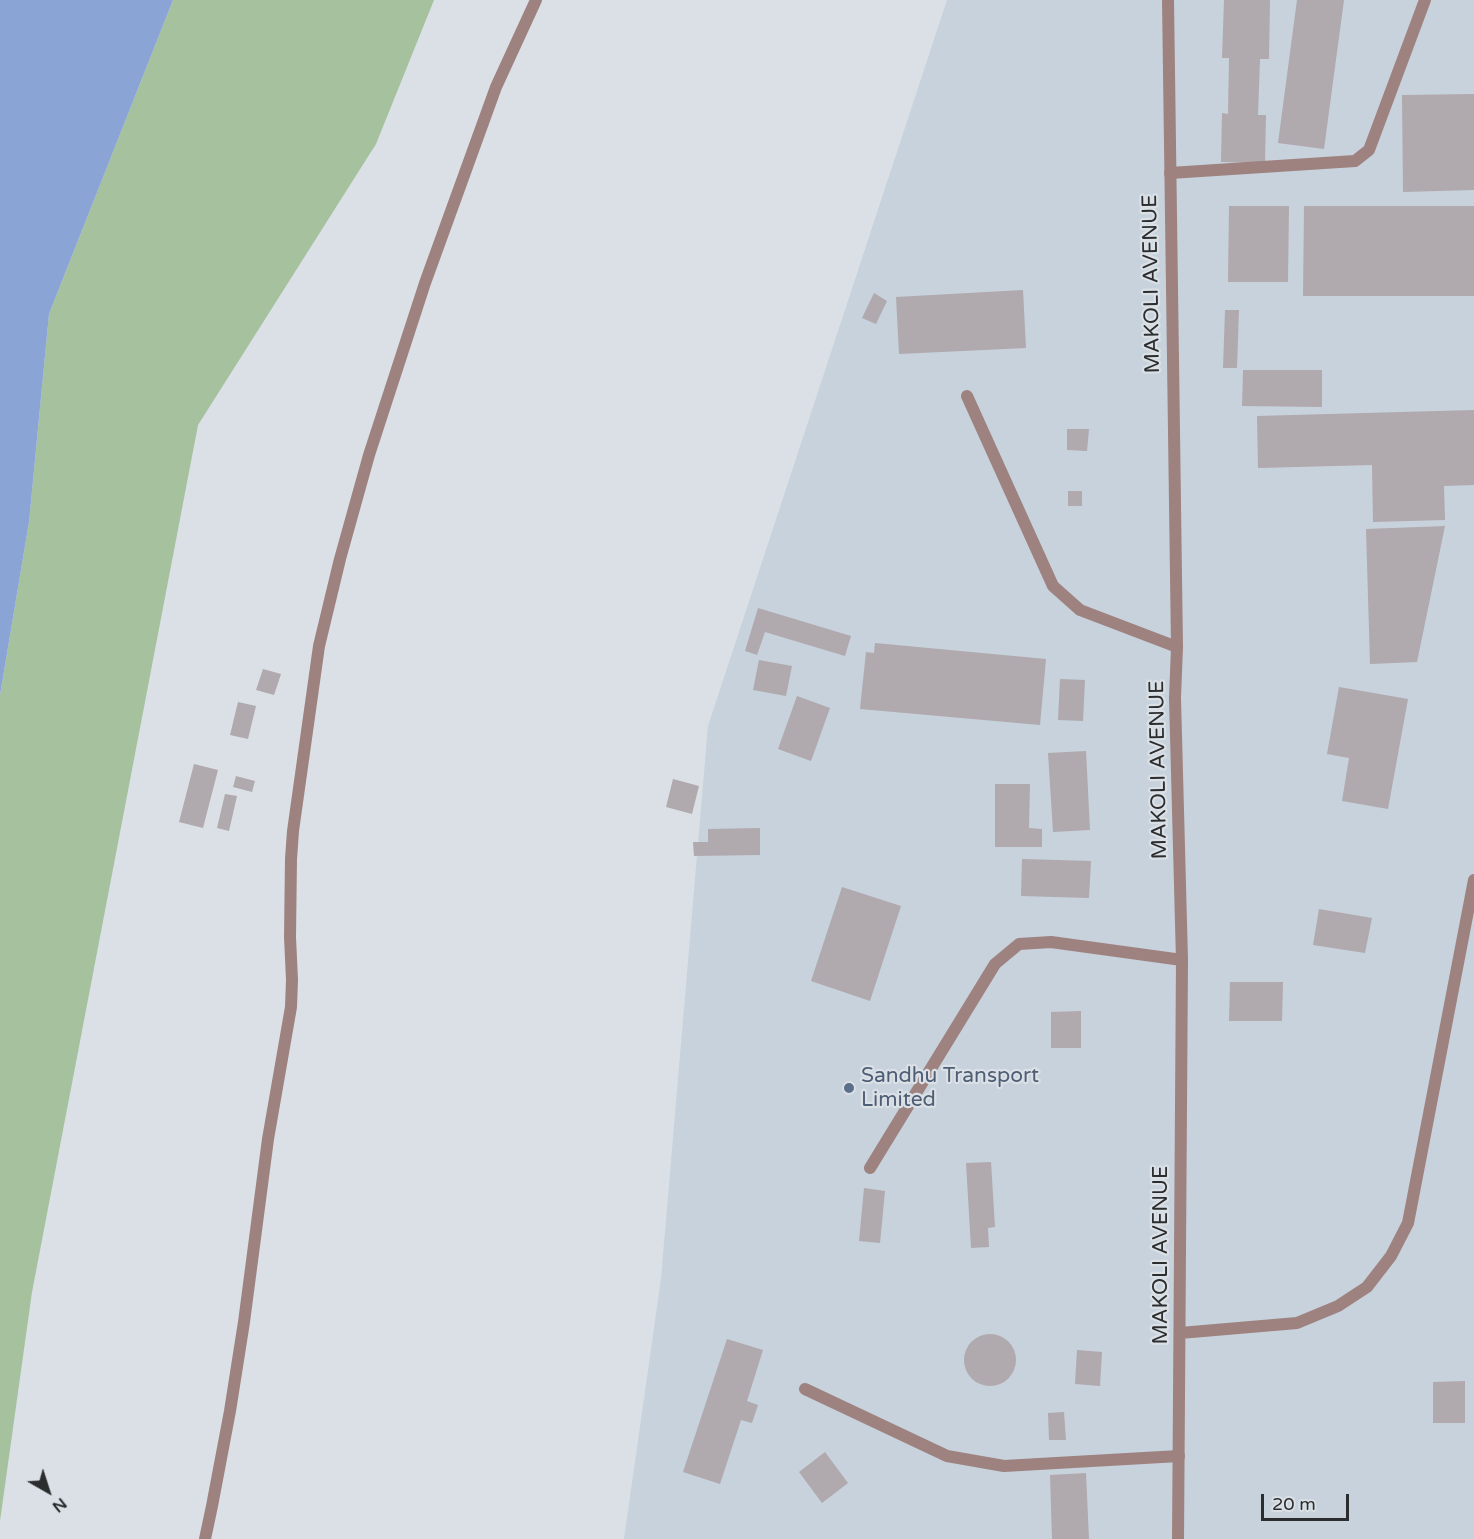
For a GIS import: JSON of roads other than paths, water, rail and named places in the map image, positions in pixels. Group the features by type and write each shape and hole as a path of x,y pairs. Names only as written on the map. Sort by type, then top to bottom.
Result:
{"street":[{"path":"205,1539 228,1421 244,1322 268,1139 291,1007 291,859 294,820 319,646 369,455 425,283 496,87 536,0"},
{"name":"MAKOLI AVENUE","path":"1168,0 1178,646 1175,698 1182,960 1178,1539"},
{"path":"1170,173 1355,161 1370,150 1425,0"},
{"path":"967,396 1053,586 1080,610 1178,646"},
{"path":"1180,1333 1297,1323 1338,1306 1367,1287 1391,1256 1408,1223 1474,880"},
{"path":"870,1168 995,964 1019,944 1051,942 1182,960"},
{"path":"805,1389 947,1456 1004,1466 1179,1456"}],"water":[{"path":"0,0 173,0 49,314 29,522 0,695"}],"place":[{"name":"Sandhu Transport Limited","path":"849,1088"}]}
